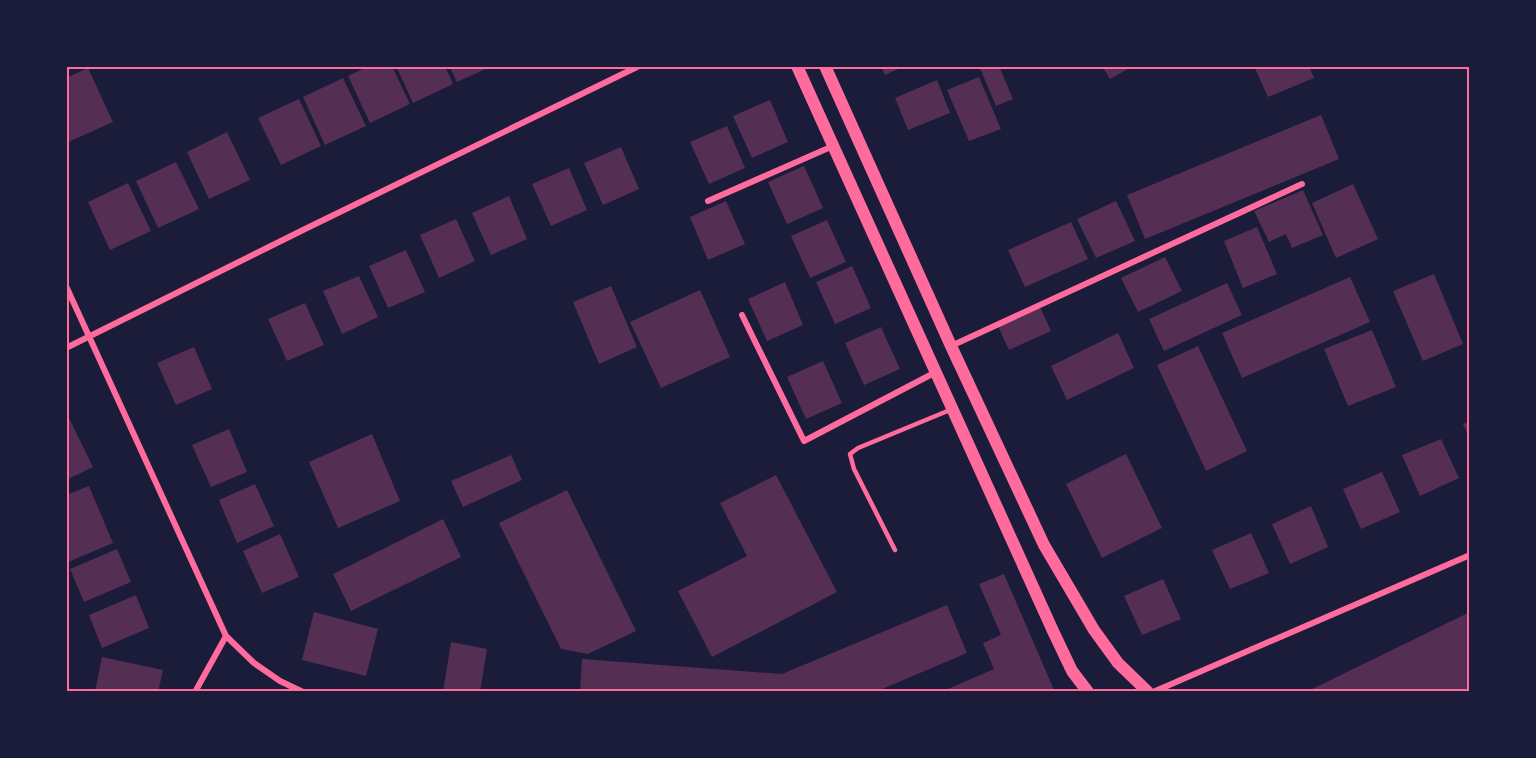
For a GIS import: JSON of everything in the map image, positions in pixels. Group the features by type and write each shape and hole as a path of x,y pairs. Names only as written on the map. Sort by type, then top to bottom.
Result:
{"main road":[{"path":"797,66 1053,631 1072,670 1088,692"},
{"path":"825,66 951,346 1044,545 1094,630 1118,663 1148,692"}],"street":[{"path":"66,348 639,66"},
{"path":"708,201 834,146"},
{"path":"951,346 1302,184"},
{"path":"66,286 226,636 254,663 280,681 303,692"},
{"path":"742,315 804,441 936,372"},
{"path":"1153,692 1470,555"},
{"path":"195,692 226,636"}],"lane":[{"path":"895,550 854,469 850,454 858,448 953,409"}],"building":[{"path":"369,66 392,66 410,104 370,123 348,76"},
{"path":"396,66 445,66 453,84 413,103"},
{"path":"449,66 492,66 457,82"},
{"path":"881,66 905,66 885,75"},
{"path":"979,66 999,66 1013,99 996,106"},
{"path":"1102,66 1133,66 1110,79"},
{"path":"1254,66 1309,66 1314,78 1268,97"},
{"path":"88,68 113,122 66,143 66,78"},
{"path":"979,77 1001,129 969,141 947,90"},
{"path":"343,78 366,126 325,145 303,97"},
{"path":"937,80 950,113 908,130 895,98"},
{"path":"299,99 321,146 281,165 258,118"},
{"path":"770,100 788,142 752,158 733,116"},
{"path":"1321,115 1339,159 1145,239 1127,195"},
{"path":"727,126 745,168 709,184 690,142"},
{"path":"227,132 250,180 209,199 187,152"},
{"path":"621,147 639,189 603,205 584,163"},
{"path":"176,162 199,209 158,228 136,181"},
{"path":"804,166 823,208 787,224 768,182"},
{"path":"569,168 587,210 551,226 532,184"},
{"path":"128,183 151,231 110,250 88,202"},
{"path":"1353,184 1378,239 1336,258 1312,203"},
{"path":"1303,190 1323,235 1292,248 1286,234 1269,242 1254,211"},
{"path":"509,196 527,239 491,255 472,213"},
{"path":"726,201 745,244 708,260 690,217"},
{"path":"1116,201 1135,241 1096,258 1077,219"},
{"path":"456,219 475,261 439,278 420,235"},
{"path":"827,220 846,262 810,278 791,236"},
{"path":"1071,222 1088,259 1025,287 1008,250"},
{"path":"1257,227 1277,274 1243,288 1224,241"},
{"path":"406,250 425,292 388,308 369,266"},
{"path":"1165,257 1182,291 1138,312 1121,278"},
{"path":"852,266 871,308 835,324 816,282"},
{"path":"1434,274 1463,344 1423,361 1393,291"},
{"path":"359,276 378,317 342,334 323,291"},
{"path":"1350,277 1370,322 1242,378 1222,333"},
{"path":"785,282 803,325 767,341 748,299"},
{"path":"1227,283 1242,315 1164,351 1149,319"},
{"path":"611,286 637,347 599,364 573,302"},
{"path":"700,290 730,357 661,388 630,322"},
{"path":"305,303 324,345 287,361 268,319"},
{"path":"1040,307 1051,331 1009,350 998,326"},
{"path":"881,327 900,369 864,385 845,343"},
{"path":"1372,330 1396,387 1348,406 1324,349"},
{"path":"1118,333 1134,368 1067,400 1051,366"},
{"path":"1198,346 1247,451 1206,471 1157,365"},
{"path":"194,347 212,389 176,405 157,363"},
{"path":"823,361 842,403 806,419 787,377"},
{"path":"66,412 93,467 66,480"},
{"path":"1470,421 1470,439 1463,424"},
{"path":"229,429 247,472 211,487 192,445"},
{"path":"372,434 400,501 338,528 309,462"},
{"path":"1441,439 1459,478 1420,496 1402,455"},
{"path":"1126,454 1162,528 1102,558 1066,484"},
{"path":"511,455 522,480 463,507 451,481"},
{"path":"1382,472 1400,512 1361,529 1343,489"},
{"path":"776,475 837,592 712,657 678,591 747,556 720,503"},
{"path":"255,484 274,526 237,543 219,500"},
{"path":"89,486 113,543 66,563 66,495"},
{"path":"567,490 636,631 588,654 561,649 499,523"},
{"path":"1311,506 1328,547 1290,564 1272,524"},
{"path":"443,519 461,557 351,611 333,574"},
{"path":"1251,533 1269,573 1230,589 1212,550"},
{"path":"280,534 299,577 262,593 243,551"},
{"path":"117,549 131,582 84,602 70,569"},
{"path":"1004,574 1054,690 1049,692 941,692 994,669 983,643 1001,635 979,584"},
{"path":"1163,579 1181,619 1142,635 1124,596"},
{"path":"136,595 149,628 102,648 89,615"},
{"path":"947,605 967,653 875,692 580,692 582,659 782,674"},
{"path":"314,612 378,629 366,676 302,660"},
{"path":"1470,612 1470,692 1306,692"},
{"path":"451,642 487,649 480,692 443,692"},
{"path":"102,657 163,670 158,692 95,692"}]}
